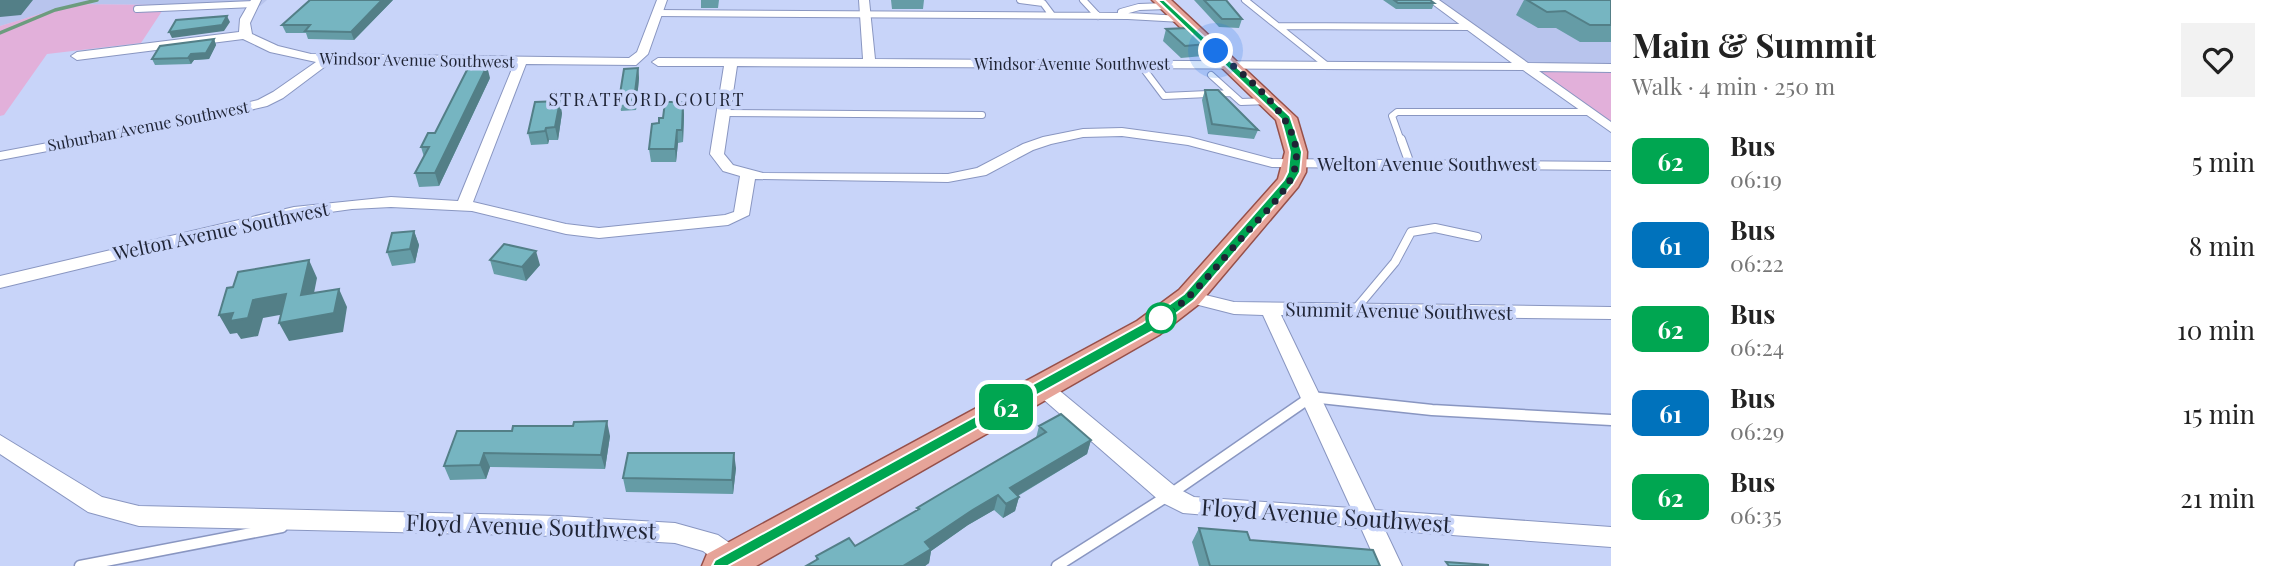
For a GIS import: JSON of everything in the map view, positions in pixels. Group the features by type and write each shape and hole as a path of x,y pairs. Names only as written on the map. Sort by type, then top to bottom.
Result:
{"main road":[{"path":"727,562 1147,328 1189,297 1289,182 1294,172 1296,152 1286,118 1271,101 1224,78 1181,19 1164,3"}],"street":[{"path":"657,13 662,0"},
{"path":"864,0 869,63"},
{"path":"1432,0 1611,128"},
{"path":"77,56 246,35 243,29 255,2"},
{"name":"Windsor Avenue Southwest","path":"246,35 281,51 326,60 632,62 642,54 657,13"},
{"name":"Suburban Avenue Southwest","path":"0,156 191,120 262,103 278,95 326,60"},
{"path":"464,206 521,61"},
{"name":"Windsor Avenue Southwest","path":"658,62 1140,64 1224,78 1325,64 1611,68"},
{"path":"731,62 717,154 728,168 748,176"},
{"name":"Welton Avenue Southwest","path":"0,282 324,207 391,202 464,206 580,232 599,233 728,220 741,215 748,176 924,179 964,177 995,167 1028,147 1048,140 1102,132 1163,136 1260,162 1611,166"},
{"name":"Summit Avenue Southwest","path":"1189,297 1234,308 1611,313"},
{"path":"1269,309 1390,566"},
{"name":"Floyd Avenue Southwest","path":"1042,387 1168,495 1191,506 1611,537"},
{"path":"0,443 96,505 110,511 139,516 322,519"},
{"name":"Floyd Avenue Southwest","path":"322,519 558,526 675,533 710,542 727,562"}],"lane":[{"path":"1020,0 1043,3 1052,15"},
{"path":"1083,0 1098,16"},
{"path":"1245,0 1325,64"},
{"path":"137,9 255,2"},
{"path":"1113,16 1139,7 1164,3"},
{"path":"657,13 1052,15 1181,19"},
{"path":"1278,26 1469,27"},
{"path":"1140,64 1164,96 1224,78"},
{"path":"1410,164 1392,116 1397,112 1589,112"},
{"path":"723,113 982,115"},
{"path":"1354,311 1395,262 1411,232 1424,228 1452,230 1477,237"},
{"path":"1057,566 1168,495 1311,397 1418,409 1611,419"},
{"path":"80,566 322,519"}],"shaded area":[{"path":"0,0 267,0 260,6 73,4 0,26"},
{"path":"1432,0 1611,0 1611,71 1523,65"},
{"path":"73,4 166,5 141,43 47,54 4,115 0,116 0,26"},
{"path":"1523,65 1611,71 1611,128"}],"building":[{"path":"310,0 382,0 351,32 305,31 310,25 282,25"},
{"path":"1204,0 1226,0 1242,19 1222,19"},
{"path":"1394,0 1430,0 1434,3 1398,3"},
{"path":"1527,0 1611,0 1611,25 1590,25 1565,11 1547,12"},
{"path":"227,16 222,25 169,32 176,20"},
{"path":"1187,28 1207,44 1185,46 1166,29"},
{"path":"214,39 206,53 191,54 188,58 152,59 160,46"},
{"path":"469,66 487,66 435,173 415,173 429,147 421,147 428,133 435,133"},
{"path":"638,68 634,100 619,100 624,69"},
{"path":"1205,90 1218,90 1258,130 1212,124"},
{"path":"560,101 555,127 528,133 535,102"},
{"path":"665,102 683,102 682,130 677,130 675,149 649,149 652,124 659,123 659,118 663,118"},
{"path":"414,231 410,249 387,252 392,233"},
{"path":"504,244 536,251 522,267 490,260"},
{"path":"309,260 301,295 339,289 334,313 279,323 286,294 253,300 248,318 230,321 233,313 219,315 227,288 233,287 238,272"},
{"path":"1061,414 1091,440 1010,488 1019,497 1006,504 998,495 971,511 925,542 931,549 903,566 806,566 818,559 816,556 849,538 855,546 919,509 917,508 1046,432 1039,426"},
{"path":"607,421 601,455 484,453 480,465 444,466 457,431 512,431 513,426 573,426 574,422"},
{"path":"628,453 734,453 732,480 623,478"},
{"path":"1199,528 1247,532 1250,540 1373,550 1380,566 1210,566"},
{"path":"1446,562 1488,565 1488,566 1449,566"}],"waterway":[{"path":"0,33 55,10 97,0"}],"bus line":[{"name":"62","path":"721,566 1147,328 1189,297 1289,182 1294,172 1296,152 1286,118 1161,0"}],"district":[{"name":"STRATFORD COURT","path":"647,100"}],"route":[{"path":"1161,318 1189,297 1266,210 1294,172 1296,152 1286,118 1216,51"}]}
